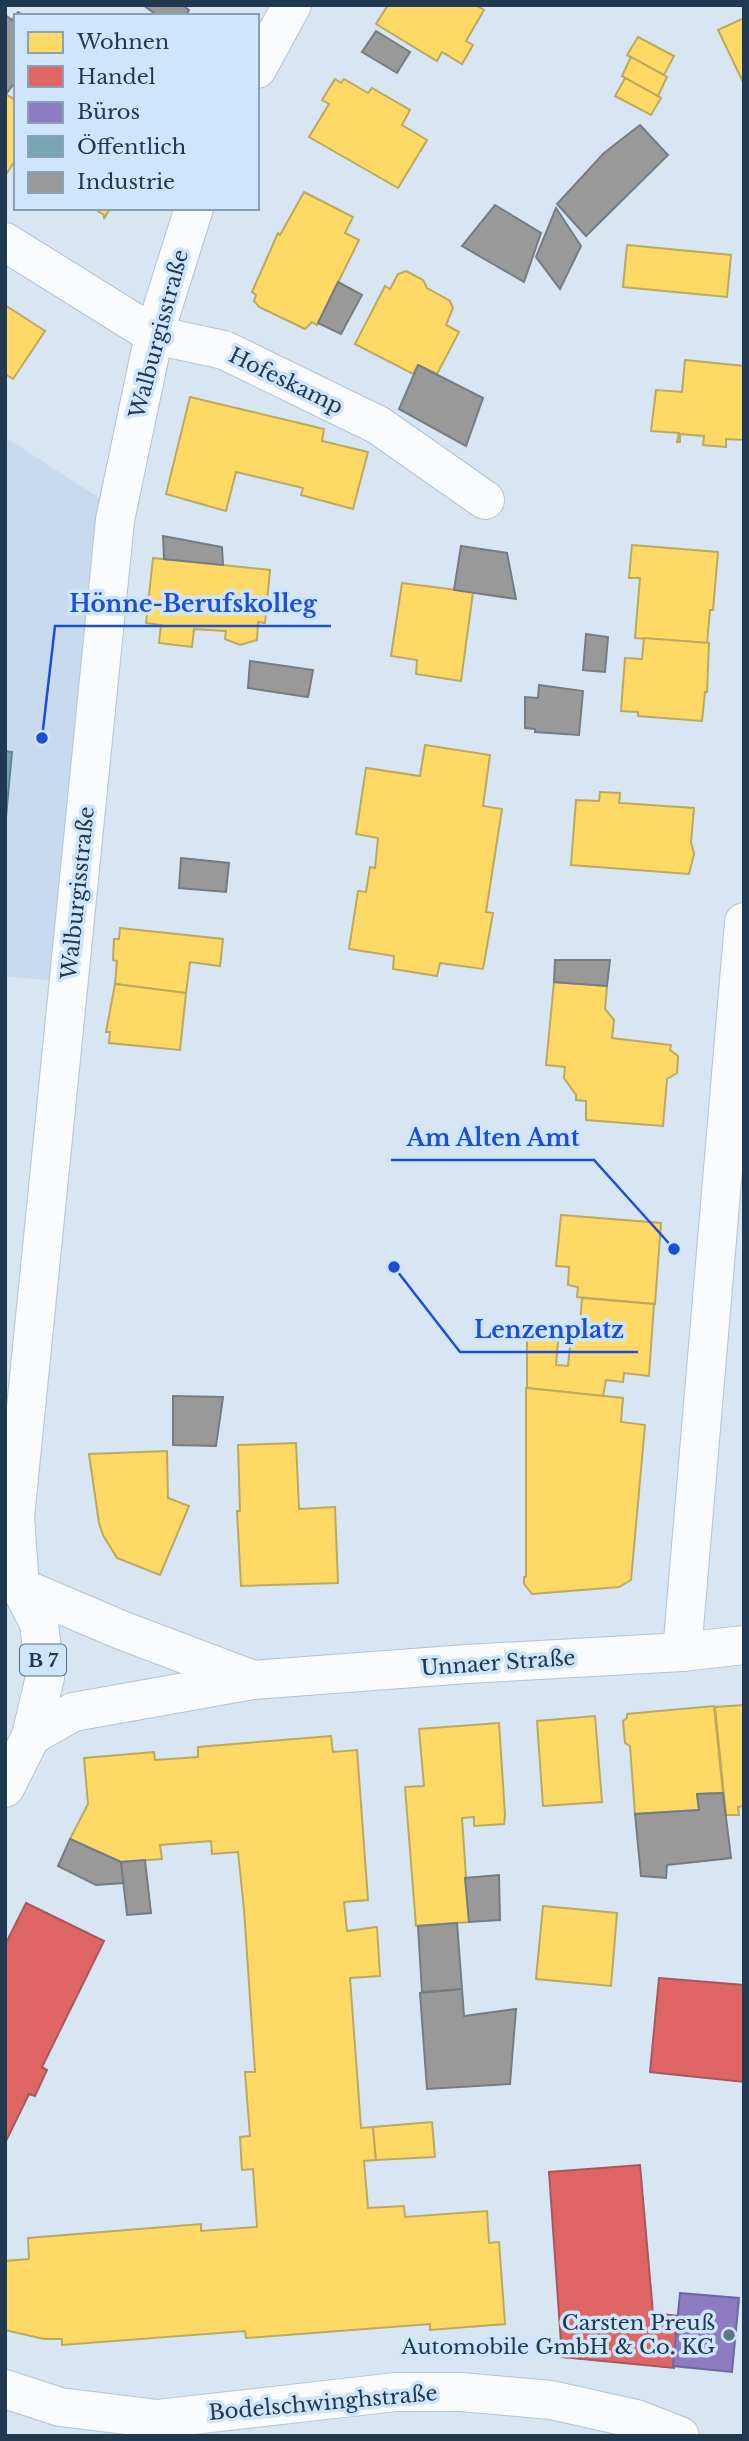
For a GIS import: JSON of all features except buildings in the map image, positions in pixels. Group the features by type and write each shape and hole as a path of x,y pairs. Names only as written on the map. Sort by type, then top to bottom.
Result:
{"street":[{"path":"259,64 292,5"},
{"name":"Walburgisstraße","path":"13,1583 15,1517 115,520 155,335 193,210"},
{"name":"Hofeskamp","path":"5,242 155,335 224,350 366,419 485,500"},
{"path":"682,1652 744,922"},
{"name":"Unnaer Straße","path":"13,1583 121,1630 253,1680"},
{"name":"B 7","path":"5,1787 31,1736 45,1677 39,1623 13,1583"},
{"name":"Unnaer Straße","path":"31,1736 74,1712 253,1680 456,1664 682,1652 744,1645"},
{"name":"Bodelschwinghstraße","path":"5,2389 60,2407 158,2419 396,2392 461,2392 551,2400 633,2427 680,2436"}],"shaded area":[{"path":"5,437 102,500 55,981 5,976"}],"place":[{"name":"Hönne-Berufskolleg","path":"42,738"},
{"name":"Am Alten Amt","path":"674,1249"},
{"name":"Lenzenplatz","path":"394,1267"},
{"name":"Carsten Preuß Automobile GmbH & Co. KG","path":"729,2335"}]}
